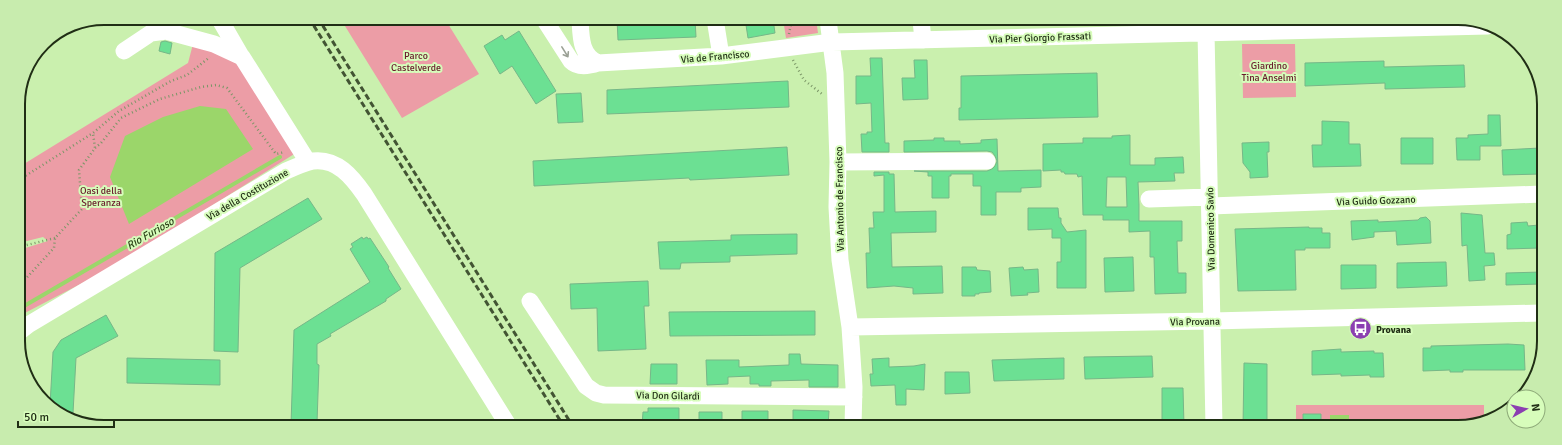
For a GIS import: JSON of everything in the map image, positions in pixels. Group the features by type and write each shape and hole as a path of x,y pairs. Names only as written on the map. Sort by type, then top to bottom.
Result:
{"street":[{"path":"223,25 303,157"},
{"name":"Via de Francisco","path":"548,25 574,64 588,66 598,63 721,56 832,42"},
{"path":"580,25 581,42 584,51 591,60 598,63"},
{"path":"716,25 721,56"},
{"name":"Via Antonio de Francisco","path":"829,25 835,73 838,162 837,206 840,260 850,327 854,420"},
{"path":"922,25 923,40"},
{"name":"Via Pier Giorgio Frassati","path":"832,42 1470,26"},
{"path":"124,51 151,33 166,31 221,46 242,57"},
{"name":"Via Domenico Savio","path":"1206,32 1214,420"},
{"name":"Via della Costituzione","path":"25,327 286,171 303,157 339,167 352,178 364,194 505,420"},
{"path":"838,162 987,161"},
{"name":"Via Guido Gozzano","path":"1149,199 1210,202 1537,194"},
{"name":"Via Don Gilardi","path":"530,301 586,386 590,391 596,393 854,397"},
{"name":"Via Provana","path":"850,327 1212,321 1537,313"}],"path":[{"path":"791,25 789,36 792,60 804,80 836,105"},
{"path":"25,176 93,133 119,111 171,81 187,75 203,64 221,46"},
{"path":"25,246 55,238 82,209 79,170 95,148 101,143 121,118 160,99 201,87 216,85 227,88 276,154 303,157"},
{"path":"93,133 95,148"},
{"path":"25,279 54,248 55,238"}],"green space":[{"name":"Parco Castelverde","path":"344,25 449,25 479,74 402,118"},
{"path":"784,25 817,25 818,33 786,38"},
{"name":"Oasi della Speranza","path":"193,44 212,48 253,74 299,151 119,264 25,313 25,248 48,241 43,237 25,242 25,163 188,63"},
{"name":"Giardino Tina Anselmi","path":"1242,44 1295,44 1296,97 1243,98"},
{"path":"1296,405 1484,405 1484,415 1463,420 1296,420"}],"shaded area":[{"path":"200,106 226,109 253,149 129,224 110,177 125,136 163,117"},
{"path":"1330,415 1349,415 1349,420 1330,420"}],"building":[{"path":"617,25 695,25 696,37 618,40"},
{"path":"746,25 774,25 775,33 748,38"},
{"path":"519,31 556,91 536,104 512,66 500,74 484,46 502,35 505,40"},
{"path":"165,41 172,43 170,54 159,51 161,42"},
{"path":"870,58 882,58 885,143 889,143 889,152 862,152 861,134 872,132 871,103 856,104 856,76 871,76"},
{"path":"914,60 927,60 928,99 903,100 902,78 915,78"},
{"path":"1384,61 1384,67 1464,65 1465,87 1385,89 1385,83 1305,86 1305,63"},
{"path":"1097,73 1098,117 959,120 959,108 961,108 961,76"},
{"path":"788,81 789,107 607,114 607,90"},
{"path":"581,93 583,122 558,123 556,94"},
{"path":"1488,115 1500,115 1501,146 1480,146 1480,160 1457,160 1456,138 1468,138 1468,135 1488,134"},
{"path":"1322,121 1349,122 1349,144 1360,144 1361,166 1313,167 1312,145 1322,145"},
{"path":"1130,135 1130,165 1155,165 1155,158 1183,157 1184,173 1174,173 1175,181 1138,182 1139,221 1182,221 1182,241 1177,241 1178,273 1186,273 1186,293 1155,294 1154,257 1150,257 1150,231 1129,232 1129,220 1103,220 1103,215 1083,215 1082,176 1078,177 1077,174 1065,174 1064,172 1061,172 1061,170 1043,171 1043,144 1083,143 1083,138 1112,138 1112,136","holes":["1107,177 1126,177 1127,207 1106,207"]},
{"path":"934,138 944,138 944,141 960,141 960,144 981,143 981,140 997,139 998,171 1041,170 1041,187 1021,188 1021,192 996,192 996,215 981,215 981,186 973,186 973,174 951,174 951,176 949,176 949,198 932,198 932,176 928,176 928,172 914,171 987,171 995,166 997,161 992,152 987,151 904,152 904,141 934,140"},
{"path":"1401,138 1433,138 1433,164 1401,164"},
{"path":"1269,142 1269,152 1267,152 1268,177 1250,178 1250,172 1243,163 1242,143"},
{"path":"787,147 789,175 690,180 689,178 534,186 533,161"},
{"path":"1537,148 1537,174 1503,175 1502,150"},
{"path":"874,172 889,172 889,174 894,174 895,212 936,211 936,232 891,233 892,267 942,266 943,293 913,294 913,288 894,286 867,288 866,253 870,253 869,228 874,228 873,212 884,212 884,175 874,176"},
{"path":"308,198 322,219 240,268 238,352 214,351 215,253"},
{"path":"1028,208 1058,208 1059,218 1061,218 1061,223 1067,232 1086,230 1086,288 1057,288 1057,262 1061,262 1061,238 1052,238 1052,229 1028,230"},
{"path":"1461,213 1482,215 1485,253 1494,253 1495,265 1484,266 1485,280 1469,281 1467,245 1462,246"},
{"path":"1426,217 1430,221 1431,243 1397,245 1396,231 1374,232 1374,237 1352,240 1351,221 1378,220 1378,222 1418,220"},
{"path":"1527,222 1528,226 1537,225 1537,248 1507,249 1507,235 1511,234 1511,223"},
{"path":"1322,228 1322,233 1330,233 1330,248 1305,248 1305,250 1295,250 1296,290 1238,291 1235,229"},
{"path":"797,234 797,254 730,256 730,262 681,263 680,269 660,269 658,242 731,240 731,235"},
{"path":"362,237 363,239 367,237 368,239 370,238 401,289 386,299 386,301 330,334 331,336 317,344 317,364 319,365 317,420 291,420 294,330 370,282 350,249 353,247 351,244"},
{"path":"1133,257 1134,291 1105,292 1104,258"},
{"path":"1446,262 1447,286 1397,288 1397,263"},
{"path":"1341,265 1376,265 1376,288 1341,289"},
{"path":"962,267 976,267 977,270 990,271 991,292 975,294 975,296 962,296"},
{"path":"1023,267 1024,270 1038,269 1039,292 1027,293 1028,295 1011,296 1009,268"},
{"path":"1537,272 1537,284 1506,285 1506,273"},
{"path":"648,281 649,306 644,306 646,349 598,351 597,308 571,309 570,284"},
{"path":"815,311 815,335 670,336 669,312"},
{"path":"106,315 118,336 76,358 73,413 64,409 50,399 53,352 61,340"},
{"path":"1524,345 1525,370 1463,370 1463,372 1450,372 1450,370 1423,371 1423,348 1431,348 1431,346"},
{"path":"1341,349 1341,352 1374,351 1374,353 1383,353 1384,377 1370,377 1370,375 1341,376 1341,374 1312,375 1312,351"},
{"path":"789,354 800,354 801,364 838,365 838,387 809,387 809,380 771,381 771,386 759,386 759,384 750,384 750,376 728,377 728,384 707,385 706,360 739,360 739,367 789,365"},
{"path":"1152,356 1153,377 1085,379 1084,357"},
{"path":"127,358 220,360 220,385 127,383"},
{"path":"889,358 889,367 925,364 924,390 906,389 906,405 896,405 895,385 871,386 870,374 873,374 872,359"},
{"path":"1064,358 1064,379 994,381 992,360"},
{"path":"1244,363 1267,364 1267,420 1243,420"},
{"path":"651,364 677,364 677,384 650,384"},
{"path":"945,372 969,372 970,393 945,394"},
{"path":"1162,388 1183,388 1184,420 1162,420"},
{"path":"648,408 679,408 679,420 642,420 643,412 648,412"},
{"path":"793,410 829,411 828,420 793,420"},
{"path":"742,411 768,411 768,420 742,420"},
{"path":"699,412 722,412 722,420 699,420"},
{"path":"1303,414 1321,414 1321,420 1303,420"}],"waterway":[{"name":"Rio Furioso","path":"25,306 280,157"}],"railway":[{"path":"313,25 560,420"},
{"path":"322,25 569,420"}],"place":[{"name":"Provana","path":"1360,329"}]}
